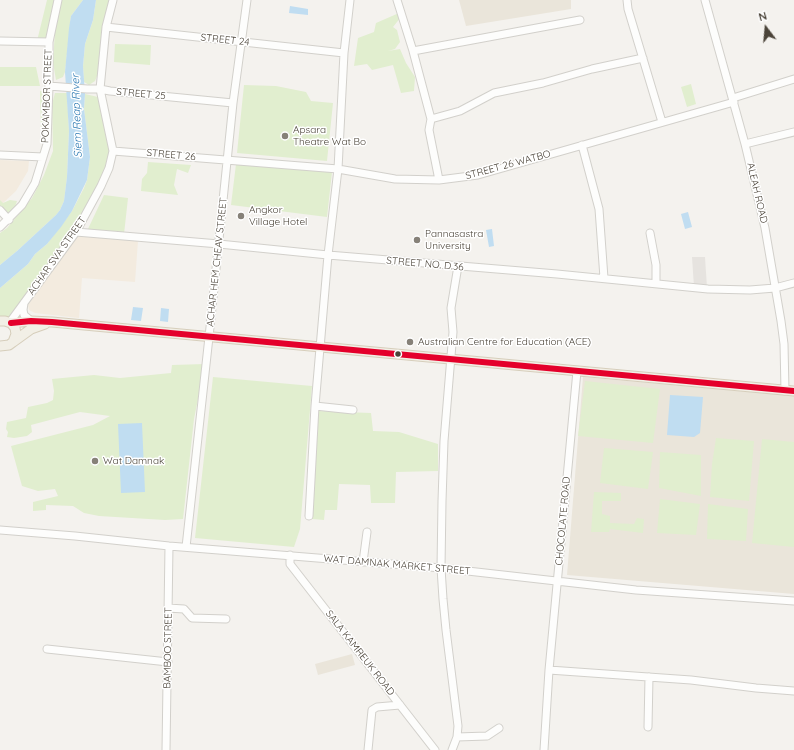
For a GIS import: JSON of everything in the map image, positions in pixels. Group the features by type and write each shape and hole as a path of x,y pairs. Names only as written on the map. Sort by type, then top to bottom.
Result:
{"main road":[{"path":"0,321 52,322 210,336 790,391"},
{"path":"10,322 16,330 13,342"},
{"path":"0,347 9,345 31,329 52,322"}],"street":[{"name":"POKAMBOR STREET","path":"0,227 9,220 22,205 35,183 43,157 47,138 49,42 58,0"},
{"name":"ACHAR SVA STREET","path":"10,322 76,232 109,168 113,151 100,89 106,27 113,0"},
{"name":"ACHAR HEM CHEAV STREET","path":"186,547 210,336 233,102 240,42 247,0"},
{"path":"309,516 315,406 328,256 338,169 344,53 350,0"},
{"path":"397,0 431,119 429,130 439,180"},
{"path":"627,0 628,9 662,122"},
{"name":"ALEAH ROAD","path":"705,0 745,144 765,228 783,337 790,391"},
{"path":"412,51 580,20"},
{"name":"STREET 24","path":"106,27 344,53"},
{"path":"0,41 49,42"},
{"path":"431,119 460,111 494,93 543,83 592,69 643,58"},
{"path":"733,100 794,79"},
{"name":"STREET 25","path":"49,86 100,89 233,102"},
{"name":"STREET 26 WATBO","path":"228,160 338,169 395,179 439,180 478,175 733,100"},
{"path":"745,144 794,132"},
{"path":"582,145 599,209 604,278"},
{"name":"STREET 26","path":"113,151 228,160"},
{"path":"0,155 43,157"},
{"path":"0,210 9,220"},
{"name":"STREET NO. D.36","path":"76,232 219,244 328,256 604,278 719,289 750,290 775,288 794,283"},
{"path":"650,233 656,265 656,283"},
{"path":"452,750 458,738 458,726 446,630 441,568 444,441 453,332 450,308 458,266"},
{"path":"26,299 23,310 24,315 31,322"},
{"name":"CHOCOLATE ROAD","path":"544,750 549,670 577,371"},
{"path":"315,406 353,410"},
{"name":"WAT DAMNAK MARKET STREET","path":"0,530 68,535 169,546 441,568 636,590 794,601"},
{"path":"363,562 367,532"},
{"name":"BAMBOO STREET","path":"166,750 169,546"},
{"name":"SALA KAMREUK ROAD","path":"290,555 290,564 435,750"},
{"path":"168,608 184,609 192,618 226,619"},
{"path":"47,650 168,662"},
{"path":"549,670 692,680 794,691"},
{"path":"648,727 649,677"},
{"path":"368,750 372,710 377,707 400,705"},
{"path":"458,738 487,736 499,728"}],"shaded area":[{"path":"459,0 571,0 571,9 466,26"},
{"path":"0,160 29,161 28,171 16,191 3,203 0,203"},
{"path":"77,236 138,241 135,282 82,278 79,318 35,313 29,310 28,305"},
{"path":"692,257 705,257 707,288 694,287"},
{"path":"583,377 794,396 794,594 567,575"},
{"path":"352,654 355,665 318,675 315,664"}],"green space":[{"path":"47,0 56,0 48,42 37,41"},
{"path":"62,0 83,0 71,16 65,72 63,77 56,80 53,63 55,30"},
{"path":"96,0 111,0 100,69 95,81 89,85 84,82 83,66 85,44 93,20"},
{"path":"399,13 401,17 393,27 397,30 400,42 395,49 388,51 400,49 406,63 415,77 414,91 401,93 393,65 372,70 367,64 354,66 358,38 374,32 376,23"},
{"path":"115,44 151,45 150,65 114,62"},
{"path":"0,67 36,67 40,86 0,86"},
{"path":"691,84 696,104 687,107 681,87"},
{"path":"244,85 276,86 306,92 311,101 333,103 327,161 237,153"},
{"path":"40,91 46,91 41,115 44,123 43,127 41,128"},
{"path":"55,93 67,93 69,131 67,177 64,201 56,215 0,265 0,233 7,228 32,198 44,175 53,151 52,104"},
{"path":"85,94 98,97 111,147 104,176 79,220 11,317 0,317 0,288 28,264 35,254 47,244 72,211 84,188 87,180 90,157 84,109"},
{"path":"148,162 191,165 188,173 177,169 174,185 178,195 141,191 142,179 147,173"},
{"path":"236,164 332,172 327,217 231,205"},
{"path":"104,195 128,198 124,234 87,231"},
{"path":"0,200 3,203 10,200 17,201 14,210 8,217 0,208"},
{"name":"Wat Damnak","path":"205,364 194,419 183,519 165,520 99,516 84,513 73,506 46,505 46,510 33,511 33,502 58,496 55,489 38,491 22,486 11,446 93,425 110,416 80,412 31,425 32,432 27,436 14,438 7,437 7,422 26,418 28,407 47,403 53,400 54,391 52,379 94,375 120,378 171,373 172,365"},
{"path":"213,377 312,386 300,529 294,547 195,538"},
{"path":"585,381 660,389 653,443 578,436"},
{"path":"318,411 371,413 373,431 399,432 438,444 438,471 396,472 395,503 371,503 370,485 339,484 337,510 325,510 324,520 312,519"},
{"path":"716,438 754,441 749,501 710,497 712,464"},
{"path":"762,439 794,442 794,547 752,543"},
{"path":"604,448 653,452 648,489 600,483"},
{"path":"660,452 701,455 701,496 659,488"},
{"path":"594,492 621,493 621,501 602,501 602,514 610,516 610,523 634,524 637,518 644,519 643,533 610,529 609,532 591,532"},
{"path":"660,499 700,504 696,535 657,533"},
{"path":"708,504 748,509 746,541 707,539"}],"water":[{"name":"Siem Reap River","path":"83,0 96,0 93,20 85,44 83,66 85,94 84,109 90,157 87,180 72,211 61,227 47,244 35,254 28,264 0,288 0,265 56,215 64,201 67,177 69,131 65,72 69,28 71,16"},
{"path":"290,6 308,9 308,15 289,13"},
{"path":"688,212 692,227 685,229 681,214"},
{"path":"492,229 494,246 489,247 486,230"},
{"path":"133,307 143,308 141,321 131,320"},
{"path":"161,308 169,309 168,322 160,321"},
{"path":"670,395 703,397 700,433 694,437 667,435"},
{"path":"142,423 145,492 121,493 118,424"}],"transit line":[{"path":"11,323 31,321 52,322 794,391"}],"place":[{"name":"Apsara Theatre Wat Bo","path":"285,136"},
{"name":"Angkor Village Hotel","path":"241,216"},
{"name":"Pannasastra University","path":"417,240"},
{"name":"Australian Centre for Education (ACE)","path":"410,342"},
{"name":"Wat Damnak","path":"95,461"}]}
